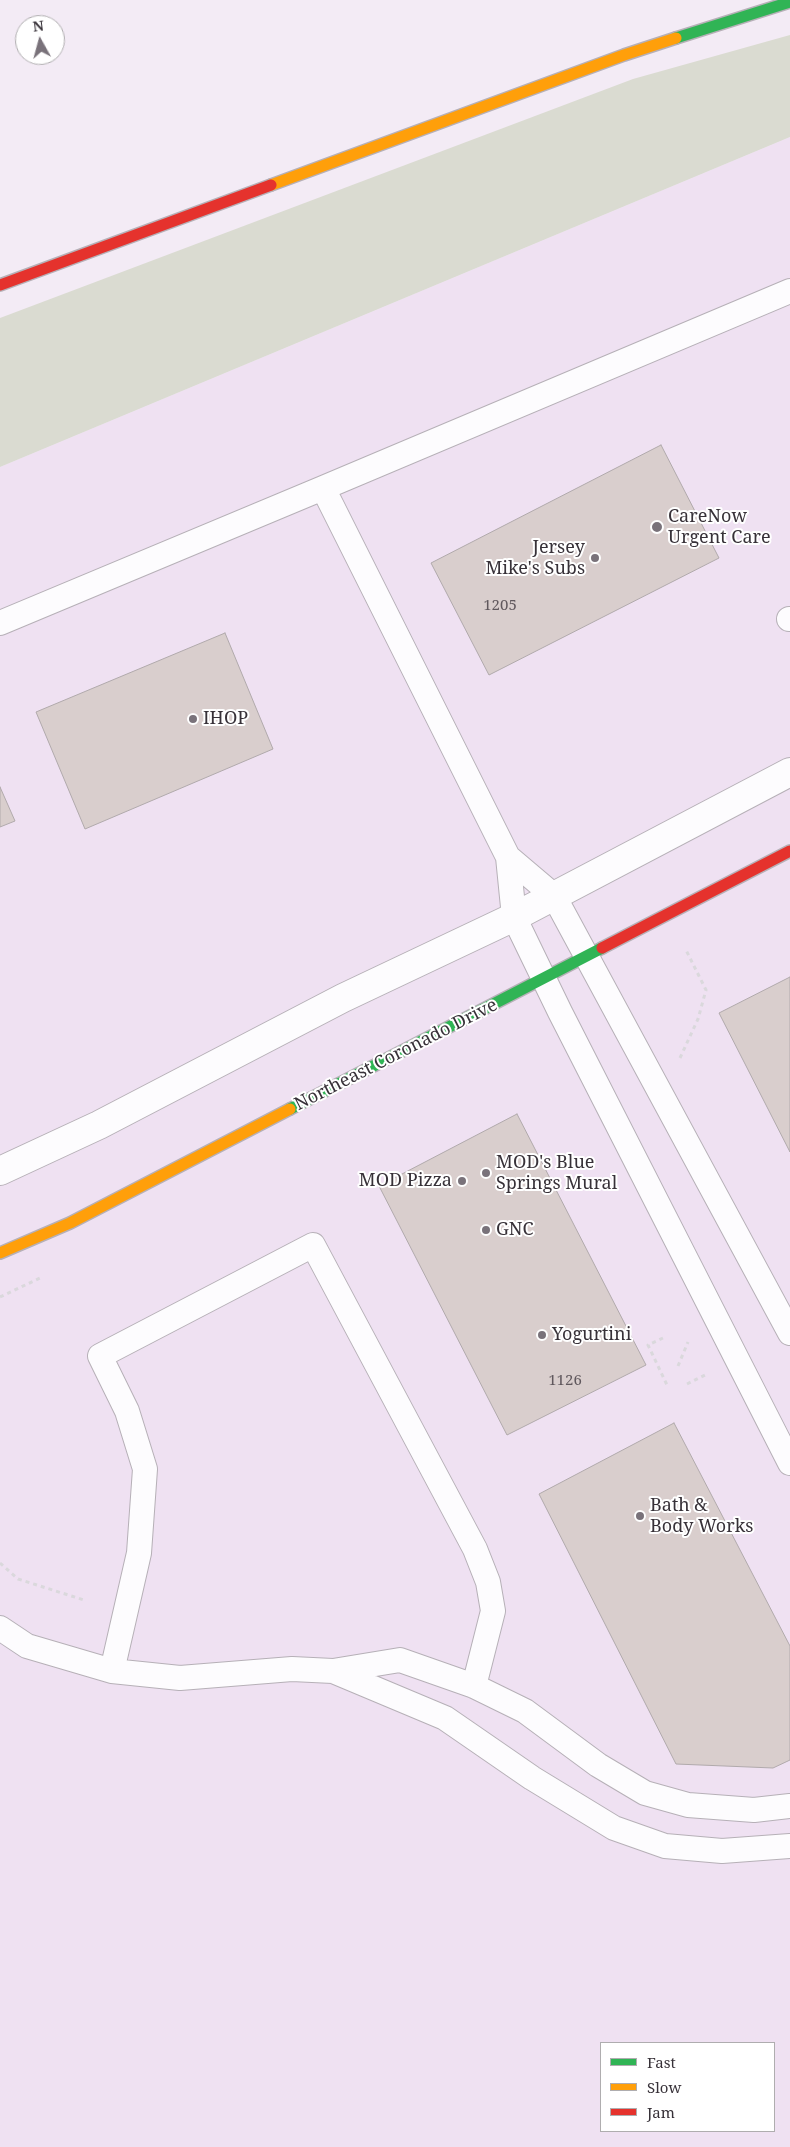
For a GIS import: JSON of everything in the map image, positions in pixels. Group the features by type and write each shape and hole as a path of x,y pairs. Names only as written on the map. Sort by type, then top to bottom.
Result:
{"main road":[{"path":"0,285 624,55 790,2"},
{"name":"Northeast Coronado Drive","path":"0,1253 70,1223 790,851"}],"street":[{"path":"0,1172 100,1126 343,998 514,917 790,772"}],"lane":[{"path":"0,623 790,290"},
{"path":"323,488 508,857 514,917 790,1463"},
{"path":"508,857 554,896 790,1333"},
{"path":"112,1670 139,1553 145,1469 127,1412 100,1356 313,1245 475,1549 488,1582 493,1611 474,1686"},
{"path":"0,1628 27,1646 112,1670 180,1678 292,1669 333,1671 400,1660 474,1686 525,1712 598,1765 645,1793 688,1805 754,1810 790,1806"},
{"path":"333,1671 445,1718 532,1778 614,1828 665,1846 722,1851 790,1846"}],"path":[{"path":"678,1062 698,1019 706,990 685,948"},
{"path":"678,1366 692,1334"},
{"path":"663,1338 648,1345 667,1385"},
{"path":"0,1563 18,1579 84,1600"}],"shaded area":[{"path":"790,35 790,137 0,467 0,318 633,79"},
{"path":"790,137 790,2147 0,2147 0,467"}],"building":[{"path":"661,445 719,558 489,675 431,563"},
{"path":"225,633 273,749 85,829 36,712"},
{"path":"0,787 15,821 0,827"},
{"path":"790,977 790,1152 719,1013"},
{"path":"517,1114 646,1365 507,1435 379,1186"},
{"path":"674,1423 790,1646 790,1760 773,1768 676,1764 539,1494"}],"traffic: fast":[{"path":"676,38 790,2"},
{"path":"290,1109 602,948"}],"traffic: slow":[{"path":"271,185 624,55 676,38"},
{"path":"0,1253 70,1223 290,1109"}],"traffic: jam":[{"path":"0,285 271,185"},
{"path":"602,948 790,851"}],"place":[{"name":"CareNow Urgent Care","path":"657,527"},
{"name":"Jersey Mike's Subs","path":"595,558"},
{"name":"IHOP","path":"193,719"},
{"name":"MOD's Blue Springs Mural","path":"486,1173"},
{"name":"MOD Pizza","path":"462,1181"},
{"name":"GNC","path":"486,1230"},
{"name":"Yogurtini","path":"542,1335"},
{"name":"Bath & Body Works","path":"640,1516"}]}
